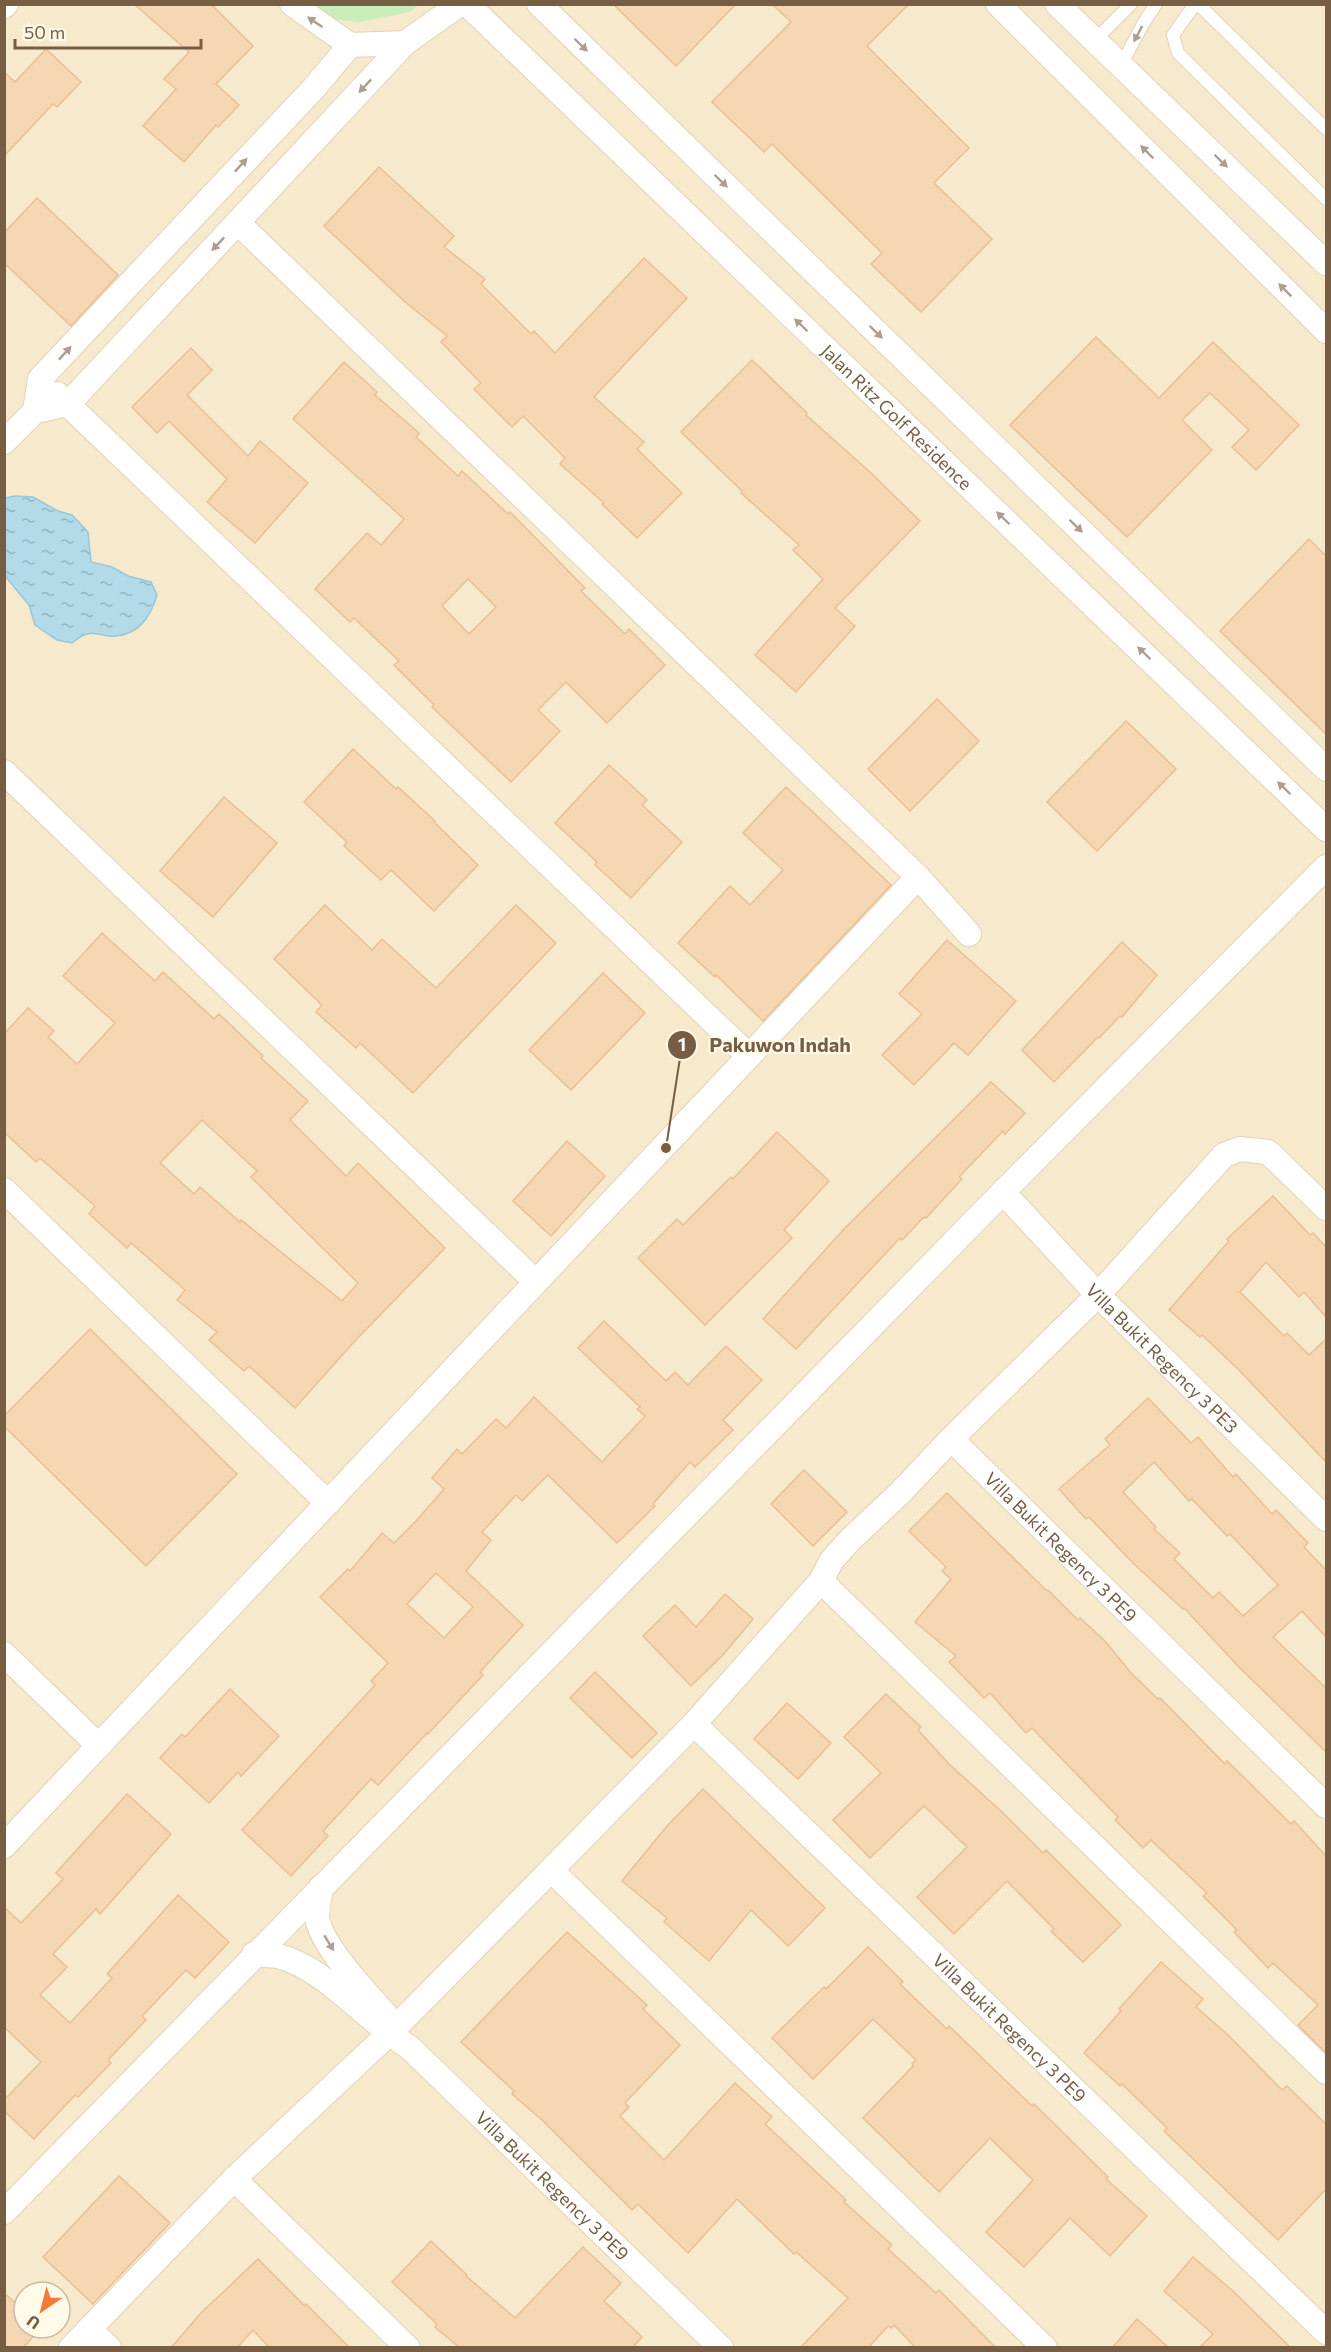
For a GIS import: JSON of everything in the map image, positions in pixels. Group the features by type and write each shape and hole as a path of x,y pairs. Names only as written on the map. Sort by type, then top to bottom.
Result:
{"street":[{"path":"292,4 350,45 405,43"},
{"path":"4,442 35,411 68,404 405,43 460,4"},
{"name":"Jalan Ritz Golf Residence","path":"467,4 1326,829"},
{"path":"539,4 1326,770"},
{"path":"998,4 1326,331"},
{"path":"1057,4 1326,263"},
{"path":"35,411 40,379 314,88 350,45"},
{"path":"238,223 918,877 969,934"},
{"path":"40,379 749,1056"},
{"path":"4,772 536,1282"},
{"path":"4,2212 254,1954 1326,867"},
{"path":"4,1846 918,877"},
{"path":"71,2348 234,2179 391,2030 694,1724 821,1581 832,1560 844,1547 902,1492 951,1440 1098,1295 1224,1155 1240,1149 1268,1152 1326,1208"},
{"path":"4,1190 328,1503"},
{"name":"Villa Bukit Regency 3 PE3","path":"1003,1192 1098,1295 1326,1519"},
{"name":"Villa Bukit Regency 3 PE9","path":"951,1440 1326,1806"},
{"path":"821,1581 1326,2072"},
{"path":"4,1654 99,1746"},
{"name":"Villa Bukit Regency 3 PE9","path":"694,1724 1326,2332"},
{"path":"551,1870 1045,2348"},
{"name":"Villa Bukit Regency 3 PE9","path":"321,1887 317,1916 322,1932 391,2030"},
{"name":"Villa Bukit Regency 3 PE9","path":"254,1954 278,1956 300,1965 391,2030 721,2348"},
{"path":"234,2179 408,2348"},
{"path":"89,2328 109,2348"}],"lane":[{"path":"1094,41 1131,4"},
{"path":"1121,65 1156,4"},
{"path":"1326,129 1196,4 1173,36 1178,53 1326,199"}],"shaded area":[{"path":"5,5 1326,5 1326,2347 5,2348"}],"green space":[{"path":"296,5 418,5 410,12 360,22 311,17"}],"water":[{"path":"33,497 58,511 72,515 88,532 91,562 112,567 128,576 151,582 157,595 143,623 124,635 110,636 90,633 72,643 57,640 35,625 29,605 5,576 5,498"}],"building":[{"path":"134,4 211,4 253,46 216,84 239,105 218,127 216,125 184,162 143,126 176,89 164,79 189,52"},
{"path":"613,4 736,4 676,66"},
{"path":"772,4 909,4 867,46 969,148 934,183 992,239 921,312 871,264 882,253 772,144 764,152 712,102 791,22"},
{"path":"46,49 81,82 57,107 53,104 4,156 4,72 15,82"},
{"path":"379,167 454,236 444,247 485,279 481,284 531,334 534,331 555,353 644,258 687,298 594,397 644,442 637,449 682,493 637,538 602,504 604,503 560,464 565,458 523,416 512,427 474,389 481,383 441,342 447,336 404,301 324,226"},
{"path":"37,198 118,275 71,326 4,263 4,233"},
{"path":"1096,337 1159,398 1213,342 1299,425 1256,470 1232,447 1249,430 1210,393 1182,420 1212,450 1127,537 1010,425"},
{"path":"191,348 212,370 187,395 248,456 260,441 308,483 255,543 207,502 227,479 169,421 157,433 132,407"},
{"path":"752,360 807,413 806,415 870,472 920,521 835,608 855,626 796,692 755,655 823,579 793,550 799,545 741,493 742,491 681,432"},
{"path":"344,362 377,392 375,395 419,433 416,437 458,476 462,471 508,514 510,512 585,588 581,591 625,634 629,629 665,665 607,723 566,682 538,710 560,731 511,782 432,707 434,705 394,665 399,661 354,618 350,622 315,589 367,533 381,545 404,519 293,419","holes":["468,579 496,607 469,634 442,606"]},
{"path":"1309,539 1326,556 1326,734 1220,631"},
{"path":"937,699 979,741 910,811 868,769"},
{"path":"1126,721 1176,769 1097,851 1047,802"},
{"path":"353,749 435,821 478,865 434,911 391,870 381,880 344,846 347,842 304,802"},
{"path":"609,765 647,800 642,805 682,842 631,898 555,823"},
{"path":"786,787 891,885 763,1021 716,975 715,977 678,943 730,886 750,905 783,870 743,833"},
{"path":"224,797 277,843 213,917 160,871"},
{"path":"325,905 372,950 382,939 436,988 516,905 556,943 413,1093 360,1043 356,1048 316,1012 322,1005 274,959"},
{"path":"102,933 155,981 163,972 214,1019 219,1014 263,1056 261,1058 308,1101 290,1120 346,1176 358,1163 445,1248 353,1343 295,1408 249,1366 244,1371 209,1340 217,1332 177,1300 185,1290 131,1243 127,1248 89,1214 95,1206 40,1158 36,1162 4,1132 4,1034 28,1008 54,1031 48,1037 77,1064 115,1023 63,976","holes":["202,1120 257,1171 251,1177 358,1283 342,1301 241,1220 240,1222 200,1187 194,1194 160,1163"]},
{"path":"947,940 1016,1001 968,1055 954,1043 914,1085 882,1055 922,1014 899,994"},
{"path":"1122,942 1157,975 1122,1017 1120,1016 1098,1037 1054,1082 1022,1050"},
{"path":"603,973 645,1013 571,1090 529,1050"},
{"path":"991,1082 1025,1113 1005,1134 1003,1131 959,1177 962,1179 926,1218 924,1217 902,1240 900,1238 796,1349 763,1319 843,1230"},
{"path":"777,1132 829,1181 784,1230 792,1238 705,1325 638,1258 677,1219 683,1225 731,1177 733,1179"},
{"path":"567,1141 605,1176 551,1236 513,1201"},
{"path":"1273,1196 1310,1235 1313,1233 1326,1247 1326,1317 1304,1292 1299,1297 1266,1262 1240,1292 1284,1336 1287,1333 1309,1355 1326,1339 1326,1462 1239,1370 1202,1335 1200,1337 1169,1310 1229,1241 1227,1239"},
{"path":"604,1321 666,1381 675,1372 688,1385 726,1346 762,1380 723,1420 733,1430 695,1467 690,1462 653,1504 655,1506 617,1543 548,1475 522,1501 516,1495 482,1532 491,1540 466,1571 523,1625 480,1672 483,1675 378,1785 371,1779 323,1831 328,1836 291,1876 242,1830 375,1685 371,1681 388,1663 320,1597 348,1569 350,1571 382,1533 394,1543 416,1521 444,1489 432,1478 457,1449 462,1454 496,1419 506,1428 534,1397 602,1462 645,1416 637,1409 640,1407 578,1348","holes":["436,1573 473,1607 444,1638 407,1604"]},
{"path":"90,1329 237,1474 146,1566 4,1426 4,1416"},
{"path":"1148,1398 1191,1443 1198,1437 1233,1477 1236,1474 1272,1514 1276,1510 1308,1543 1304,1547 1326,1570 1326,1637 1302,1611 1273,1637 1326,1688 1326,1752 1239,1667 1184,1608 1133,1563 1089,1517 1086,1519 1059,1489 1110,1445 1105,1439","holes":["1154,1462 1189,1501 1192,1499 1227,1536 1230,1534 1278,1585 1243,1616 1219,1592 1213,1598 1174,1559 1180,1553 1154,1529 1156,1527 1123,1492"]},
{"path":"804,1470 847,1512 813,1546 771,1504"},
{"path":"947,1493 1047,1591 1105,1641 1131,1673 1158,1699 1160,1698 1225,1764 1227,1761 1291,1824 1294,1821 1326,1856 1326,2053 1298,2025 1318,2005 1273,1963 1268,1968 1234,1932 1237,1930 1203,1896 1207,1893 1151,1840 1143,1848 1115,1820 1118,1817 1032,1728 1026,1733 990,1693 984,1698 949,1662 956,1656 915,1622 951,1579 942,1571 946,1567 909,1531"},
{"path":"725,1594 753,1619 723,1655 691,1686 643,1636 675,1605 696,1627"},
{"path":"595,1672 657,1733 632,1758 570,1698"},
{"path":"230,1689 279,1736 241,1776 238,1772 209,1803 160,1758 182,1734 185,1737"},
{"path":"886,1694 921,1727 918,1730 949,1764 1043,1853 1046,1850 1121,1925 1083,1962 1051,1931 1054,1929 1007,1881 954,1934 917,1897 967,1847 924,1806 870,1858 833,1820 881,1773 844,1737"},
{"path":"787,1703 831,1743 798,1779 754,1739"},
{"path":"703,1789 825,1908 788,1946 751,1910 709,1961 664,1922 667,1918 622,1881 667,1826"},
{"path":"127,1794 171,1834 100,1914 96,1909 53,1954 67,1967 40,1995 70,2023 112,1978 107,1974 178,1895 229,1942 195,1978 186,1970 142,2016 146,2020 108,2060 111,2063 78,2097 75,2095 34,2139 4,2111 4,2100 41,2062 4,2027 4,1907 21,1923 63,1879 56,1873"},
{"path":"567,1932 647,2005 643,2009 680,2045 625,2103 629,2107 620,2116 664,2160 735,2083 772,2117 765,2124 846,2200 844,2202 892,2245 888,2249 936,2293 939,2290 996,2348 916,2348 894,2325 891,2328 888,2326 868,2348 800,2348 848,2298 796,2252 794,2254 737,2199 688,2253 638,2204 632,2210 542,2120 512,2094 514,2091 461,2042"},
{"path":"868,1947 903,1982 900,1984 947,2029 949,2026 1032,2106 1034,2104 1108,2177 1106,2179 1147,2216 1110,2256 1070,2218 1024,2267 986,2232 1033,2180 990,2138 939,2192 863,2118 913,2066 916,2060 873,2019 813,2079 772,2038"},
{"path":"1161,1962 1203,1999 1196,2007 1227,2034 1282,2090 1287,2086 1326,2124 1326,2189 1278,2240 1164,2131 1167,2128 1122,2084 1120,2086 1084,2053"},
{"path":"119,2176 170,2223 93,2304 72,2284 72,2280 67,2280 43,2257"},
{"path":"431,2241 466,2276 515,2318 583,2247 621,2283 604,2301 642,2337 632,2348 460,2348 435,2327 437,2324 392,2282"},
{"path":"1193,2257 1234,2292 1291,2348 1199,2348 1213,2334 1164,2291"},
{"path":"258,2259 350,2348 270,2348 253,2330 237,2348 171,2348 200,2314"},
{"path":"4,2293 12,2300 12,2340 30,2340 23,2348 4,2348"},
{"path":"1137,2319 1169,2348 1112,2348"}],"place":[{"name":"Pakuwon Indah","path":"666,1148"}]}
